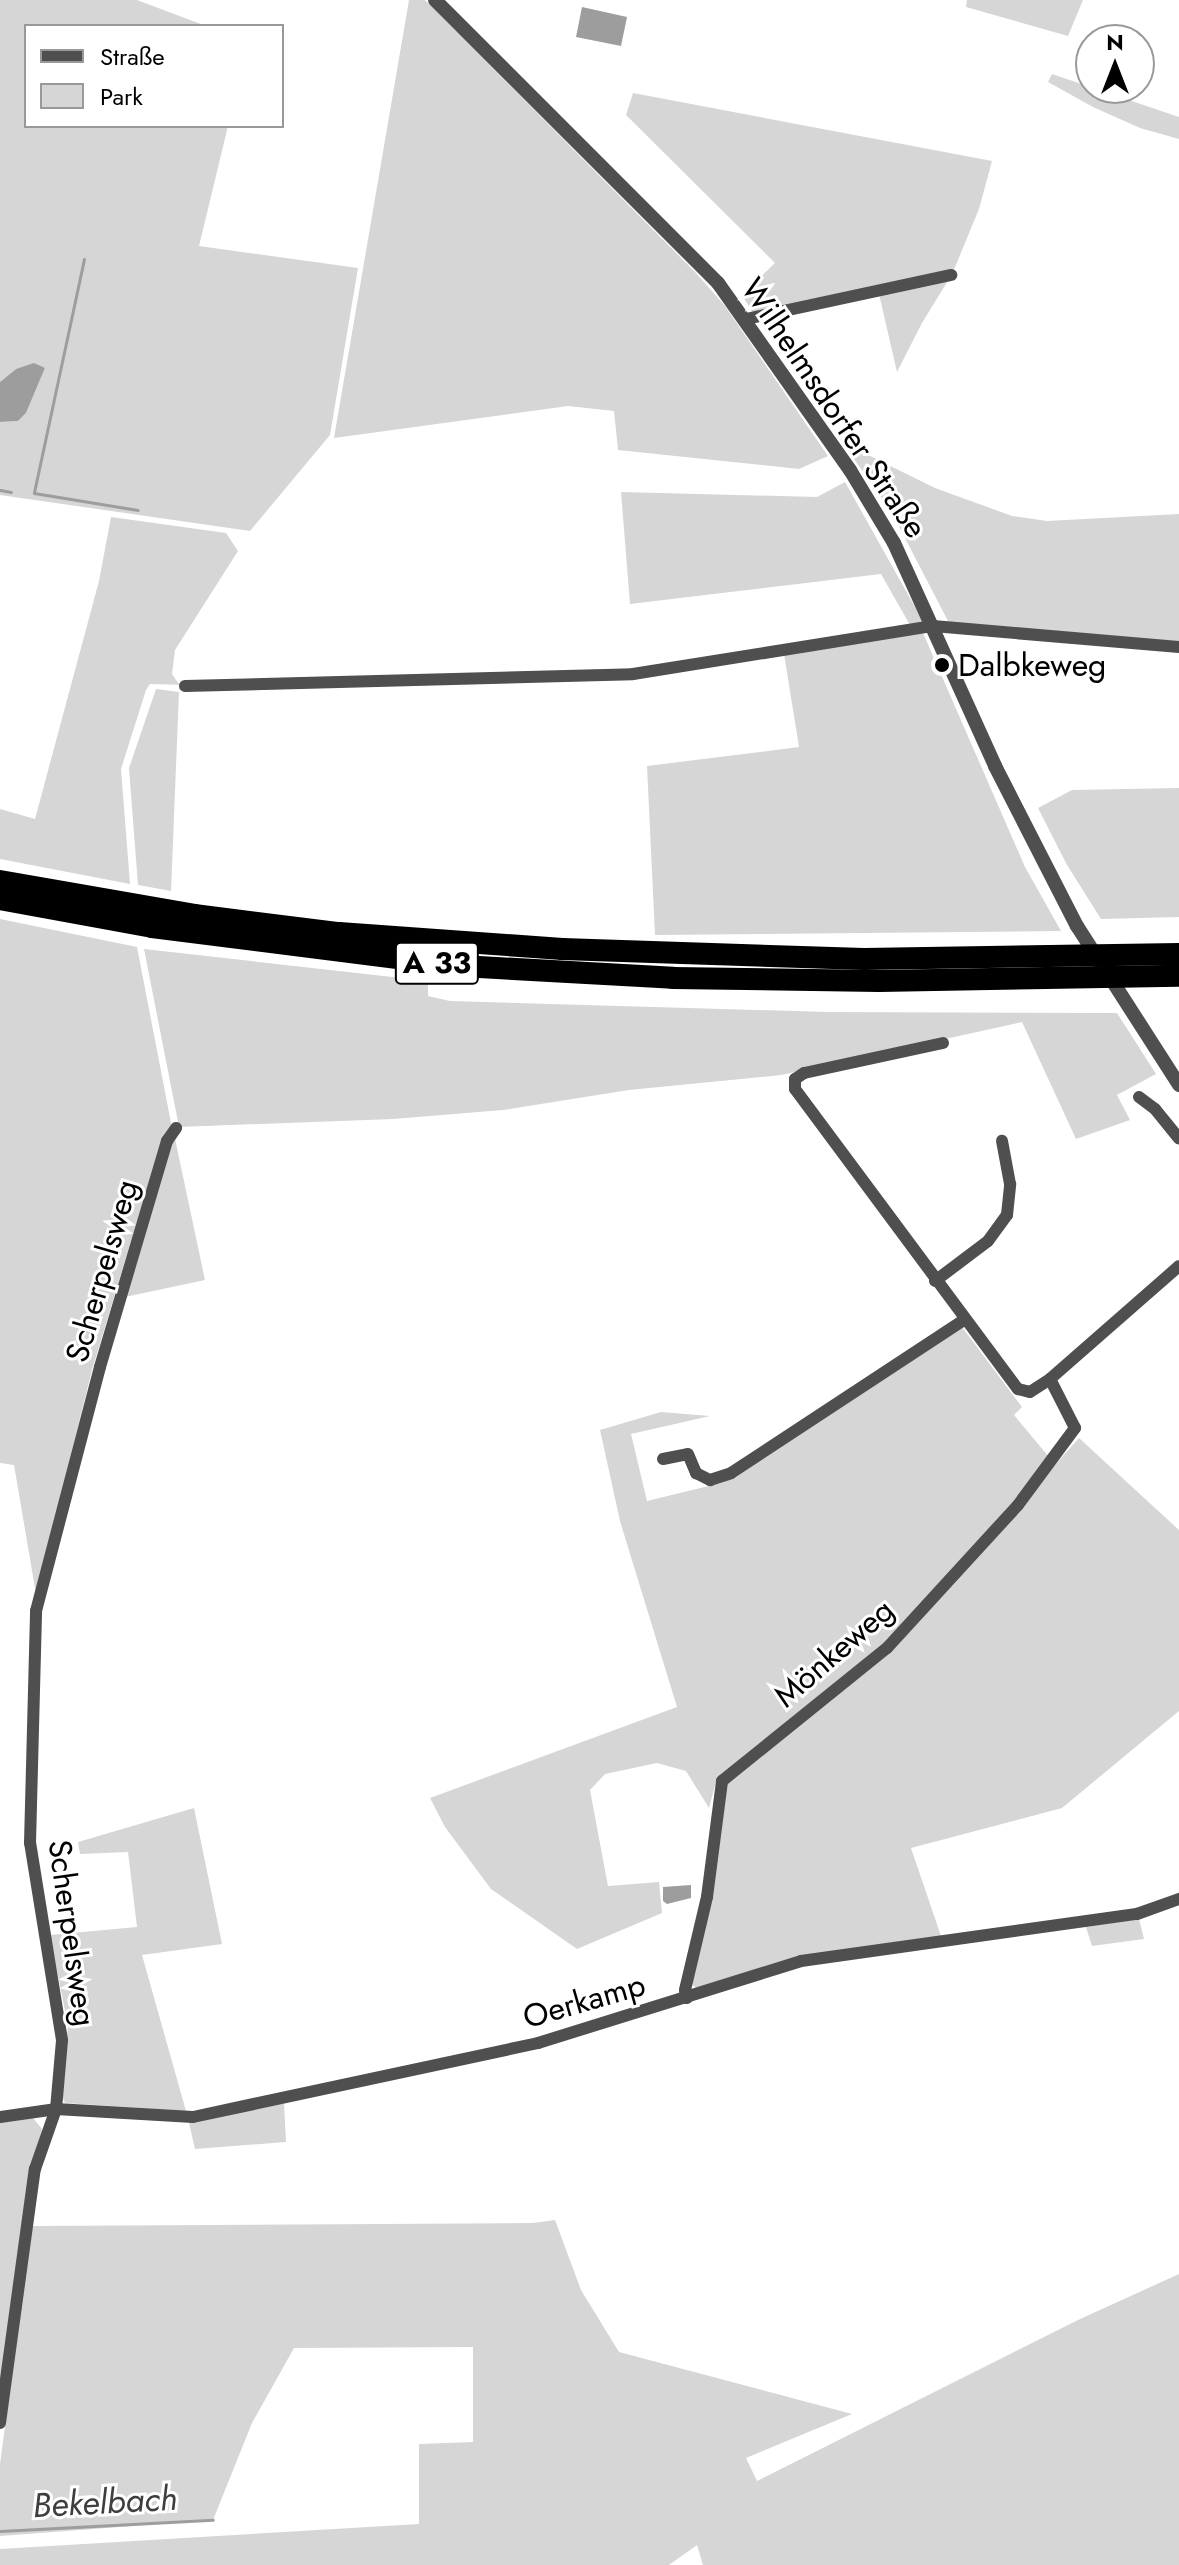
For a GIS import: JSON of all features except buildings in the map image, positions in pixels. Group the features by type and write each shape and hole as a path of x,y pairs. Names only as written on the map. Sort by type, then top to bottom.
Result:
{"highway":[{"path":"0,873 32,888"},
{"name":"A 33","path":"0,881 194,915 339,933 562,949 864,959 1179,954"},
{"name":"A 33","path":"0,899 152,927 461,966 673,978 863,981 1175,978"}],"street":[{"name":"Wilhelmsdorfer Straße","path":"435,0 718,283 746,319 878,513 1002,779 1077,926 1179,1085"},
{"path":"746,319 951,275"},
{"path":"185,686 633,674 933,626 1155,642 1179,647"},
{"path":"943,1043 804,1073 795,1079 795,1089 1018,1389 1030,1392 1050,1379 1179,1266"},
{"path":"1139,1097 1155,1109 1179,1139"},
{"name":"Scherpelsweg","path":"0,2423 35,2169 56,2109 62,2030 30,1843 36,1611 100,1367 167,1141 176,1128"},
{"path":"935,1281 988,1241 1007,1215 1010,1184 1002,1141"},
{"path":"663,1459 688,1454 696,1473 710,1480 731,1473 964,1320"},
{"name":"Mönkeweg","path":"687,1998 685,1990 707,1897 722,1781 887,1648 1018,1505 1075,1428 1050,1379"},
{"name":"Oerkamp","path":"0,2117 56,2109 193,2117 538,2043 801,1961 1137,1914 1179,1899"}],"green space":[{"path":"0,0 137,0 201,24 24,24 24,128 228,128 199,246 358,268 330,435 250,531 0,495 0,422 18,421 26,413 45,368 16,369 0,382"},
{"path":"409,0 425,0 696,273 725,306 828,456 799,469 618,450 614,411 568,406 334,438"},
{"path":"967,0 1083,0 1068,36 966,7"},
{"path":"1052,74 1075,82 1075,97 1048,82"},
{"path":"633,93 992,161 979,209 953,272 754,315 742,295 775,263 626,115"},
{"path":"1088,104 1141,104 1179,117 1179,139 1140,128"},
{"path":"949,279 922,323 897,372 879,294"},
{"path":"838,436 844,443 935,488 1012,516 1047,521 1179,514 1179,642 949,623 892,513"},
{"path":"845,482 924,623 910,625 881,574 630,604 621,492 817,497"},
{"path":"111,517 226,533 238,551 175,650 172,674 178,683 186,685 150,684 146,690 121,769 130,884 0,859 0,809 35,819 99,581"},
{"path":"923,633 1025,867 1061,931 655,935 647,766 799,747 784,654"},
{"path":"156,689 179,692 171,891 138,885 129,768"},
{"path":"1179,788 1179,917 1101,919 1067,865 1038,808 1072,790"},
{"path":"0,919 137,947 172,1128 162,1138 92,1370 36,1594 14,1465 0,1463"},
{"path":"144,949 428,981 428,996 450,1001 827,1012 1117,1013 1156,1074 1117,1095 1130,1120 1076,1139 1022,1022 781,1075 629,1090 503,1110 393,1119 179,1127"},
{"path":"174,1134 205,1280 125,1297"},
{"path":"962,1327 1022,1407 1014,1415 1049,1457 1015,1502 884,1644 717,1778 709,1808 686,1771 657,1763 605,1774 590,1790 608,1886 659,1882 662,1913 577,1949 491,1889 445,1827 430,1798 677,1707 620,1521 600,1430 661,1412 710,1416 631,1434 647,1501 721,1483"},
{"path":"1079,1438 1179,1530 1179,1711 1062,1808 911,1848 942,1939 797,1958 697,1989 692,1984 725,1786 888,1652"},
{"path":"194,1808 222,1944 142,1955 186,2111 65,2103 61,2094 68,2026 50,1935 137,1927 128,1852 80,1854 78,1842"},
{"path":"1139,1919 1144,1939 1092,1946 1086,1927"},
{"path":"284,2103 286,2142 195,2149 189,2123"},
{"path":"33,2118 42,2129 0,2383 0,2121"},
{"path":"555,2220 581,2290 619,2352 852,2414 746,2458 757,2481 1078,2320 1179,2274 1179,2565 703,2565 697,2545 669,2565 0,2565 0,2549 419,2524 419,2444 473,2442 473,2347 294,2348 252,2423 213,2520 0,2536 0,2464 32,2226 533,2223"}],"shaded area":[{"path":"582,7 627,17 621,46 576,37"},
{"path":"34,363 45,368 26,413 18,421 0,422 0,382 16,369"},
{"path":"691,1885 691,1898 667,1904 663,1901 663,1887"}],"waterway":[{"path":"84,259 34,493 138,510"},
{"path":"0,490 11,492"},
{"name":"Bekelbach","path":"0,2531 213,2520"}],"place":[{"name":"Dalbkeweg","path":"942,665"}]}
